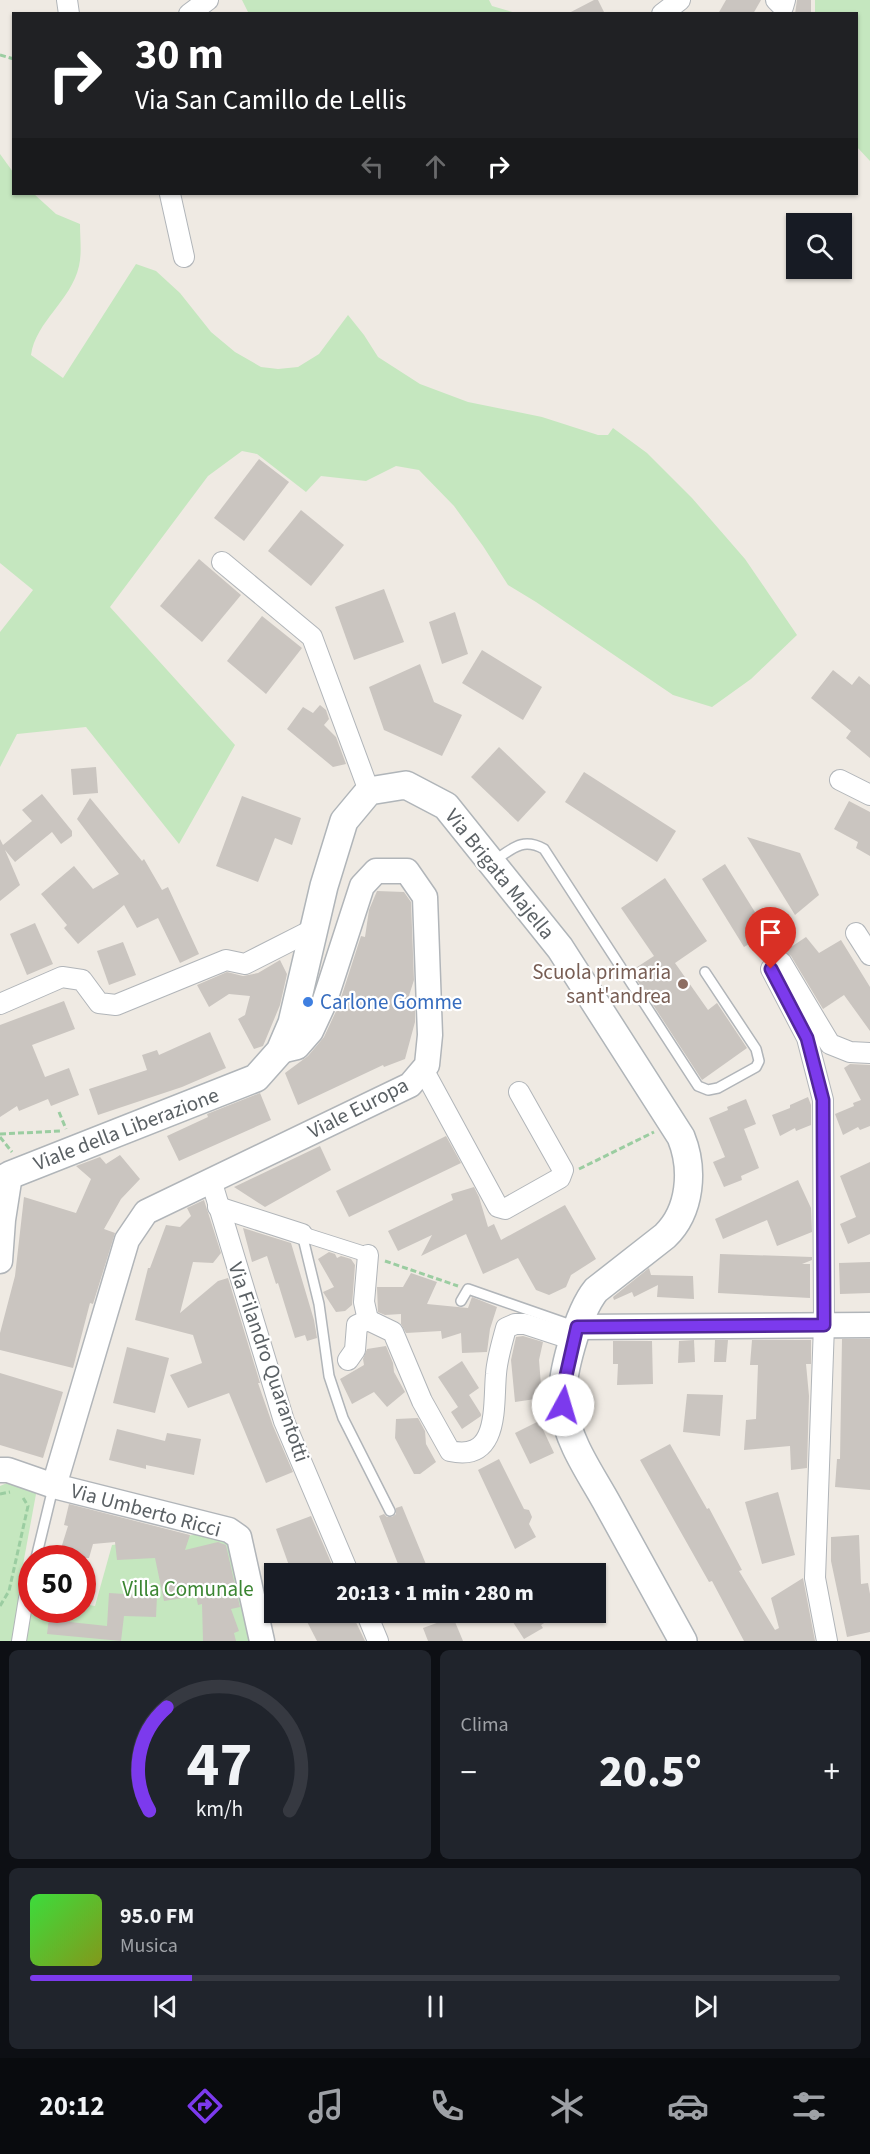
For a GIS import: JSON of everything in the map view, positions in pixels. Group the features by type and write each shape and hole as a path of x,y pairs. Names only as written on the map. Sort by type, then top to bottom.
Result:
{"main road":[{"name":"Via Brigata Majella","path":"369,791 406,785 446,806 560,948 681,1137 688,1167 685,1203 681,1216 674,1227 596,1290 584,1308 575,1334 563,1389 563,1405 574,1444 683,1641"},
{"path":"280,1051 292,1023 324,886 344,821 369,791"},
{"name":"Viale della Liberazione","path":"7,1169 256,1078 280,1051"}],"street":[{"path":"192,12 208,0"},
{"path":"665,12 680,0"},
{"path":"776,0 783,7 785,0"},
{"path":"175,195 184,257"},
{"path":"222,562 312,637 369,791"},
{"path":"840,780 870,795"},
{"name":"Viale Europa","path":"54,1486 127,1240 147,1212 410,1085 424,1071 427,1065 430,1035 425,897 407,871 376,871 362,886 324,1003 311,1031 297,1047 280,1051"},
{"path":"0,1004 62,977 82,980 99,1003 116,1005 226,960 245,964 314,929"},
{"path":"827,1641 815,1578 824,1325 823,1100 807,1038 771,969 781,962 831,1044 850,1052 870,1053"},
{"path":"424,1071 498,1207 505,1209 560,1178 563,1170 519,1092"},
{"name":"Viale della Liberazione","path":"0,1261 7,1169"},
{"name":"Via Filandro Quarantotti","path":"211,1180 285,1422 344,1563"},
{"path":"218,1208 368,1255 364,1302 368,1320"},
{"path":"368,1320 393,1332 422,1401 450,1451 460,1453 470,1452 484,1443 491,1432 496,1371 506,1328 515,1324 575,1334 870,1325"},
{"path":"348,1360 355,1350 357,1325 368,1320"},
{"path":"0,1470 8,1470 54,1486"},
{"name":"Via Umberto Ricci","path":"54,1486 229,1530 239,1537 262,1641"},
{"path":"19,1641 22,1623"},
{"path":"371,1623 378,1641"}],"lane":[{"path":"492,863 523,843 534,843 544,849 698,1086 708,1090 718,1088 756,1067 759,1061 756,1049 705,972"},
{"path":"302,1234 319,1304 329,1377 343,1418 390,1511"},
{"path":"461,1301 468,1289 575,1334"},
{"path":"39,1545 54,1486"}],"path":[{"path":"7,1169 0,1135 67,1131 59,1112"},
{"path":"593,1162 662,1128"},
{"path":"368,1255 468,1289"},
{"path":"0,1494 18,1490 28,1506 9,1591 0,1606"}],"green space":[{"path":"242,0 489,0 492,6 513,12 248,12"},
{"path":"815,0 870,0 870,161 858,148 858,12 815,12"},
{"path":"0,154 12,171 12,195 35,195 56,214 80,224 80,256 75,278 39,332 31,355 63,378 136,264 156,271 180,293 211,332 235,352 261,367 278,369 298,367 319,354 348,315 378,357 420,384 468,402 542,417 598,435 608,435 613,428 647,453 692,498 745,559 797,635 751,679 712,707 673,695 508,585 454,506 419,470 396,466 366,481 321,476 306,492 257,454 242,451 208,476 110,607 235,745 179,844 86,727 17,734 0,767 0,632 33,590 0,563"},
{"name":"Villa Comunale","path":"14,1480 31,1485 36,1494 27,1545 18,1545 18,1623 96,1623 96,1602 112,1545 218,1532 233,1543 252,1641 0,1641 0,1486"}],"building":[{"path":"598,0 604,12 571,12"},
{"path":"726,0 761,0 754,12 719,12"},
{"path":"797,0 811,0 811,12 795,12"},
{"path":"259,459 289,482 244,541 214,518"},
{"path":"301,510 344,545 311,586 268,551"},
{"path":"199,559 241,595 202,642 160,606"},
{"path":"384,589 404,642 354,660 335,607"},
{"path":"455,612 468,654 442,664 429,622"},
{"path":"262,616 302,648 266,694 227,661"},
{"path":"482,650 542,687 523,720 462,683"},
{"path":"420,664 434,702 462,715 442,756 384,730 369,687"},
{"path":"833,670 852,685 859,676 870,685 870,758 846,738 851,731 811,698"},
{"path":"320,705 326,710 329,719 324,725 336,737 346,764 333,767 287,729 303,707 313,713"},
{"path":"499,747 546,792 518,822 471,777"},
{"path":"96,767 98,793 73,795 71,769"},
{"path":"584,772 676,831 657,862 565,802"},
{"path":"42,794 72,831 72,836 61,844 52,832 15,862 5,850 20,885 0,901 0,839 3,845 32,821 22,810"},
{"path":"242,796 301,818 292,845 275,838 258,882 216,866"},
{"path":"90,798 142,861 144,859 162,890 168,887 199,954 180,963 158,918 137,928 124,905 78,944 64,928 67,925 41,894 74,866 93,889 119,874 77,819"},
{"path":"849,801 870,812 870,856 856,848 858,842 834,829"},
{"path":"747,837 800,853 819,895 795,915"},
{"path":"725,864 768,933 744,947 702,879"},
{"path":"665,878 707,941 675,963 708,1010 717,1003 747,1048 702,1080 631,971 654,956 621,908"},
{"path":"377,891 404,892 411,902 414,980 406,1005 415,1007 415,1022 405,1059 384,1067 383,1065 298,1105 285,1073 308,1056 324,1037 338,1007 361,936 365,937 369,910"},
{"path":"35,923 53,964 27,975 10,934"},
{"path":"806,937 819,953 841,940 870,987 870,1031 844,995 823,1009 791,956 785,951"},
{"path":"123,942 136,975 109,985 97,951"},
{"path":"280,960 287,974 280,1005 263,1046 254,1049 238,1019 245,1015 250,996 229,994 209,1007 197,985 227,972 243,976 258,973"},
{"path":"64,1001 75,1029 32,1045 45,1077 69,1068 79,1095 51,1106 48,1099 19,1111 17,1106 0,1117 0,1025"},
{"path":"210,1032 226,1068 182,1087 98,1115 89,1089 147,1070 142,1055 157,1050 159,1055"},
{"path":"850,1064 870,1065 870,1126 860,1130 858,1127 843,1135 835,1114 854,1106 853,1103 861,1100 844,1068"},
{"path":"260,1093 271,1120 179,1161 167,1136 208,1117 207,1114"},
{"path":"808,1097 811,1105 811,1125 796,1131 795,1128 780,1136 772,1115"},
{"path":"746,1099 756,1124 744,1129 759,1168 741,1176 742,1180 724,1187 713,1162 725,1157 709,1118"},
{"path":"446,1136 461,1163 349,1217 336,1191"},
{"path":"320,1146 331,1170 265,1207 234,1187"},
{"path":"120,1155 140,1179 121,1199 104,1229 115,1233 93,1304 90,1303 73,1368 0,1350 0,1333 15,1276 24,1197 76,1213 91,1179 76,1166 100,1157 106,1164"},
{"path":"870,1162 870,1234 848,1244 840,1224 856,1217 840,1176"},
{"path":"798,1180 811,1208 812,1232 777,1246 767,1220 723,1239 715,1219"},
{"path":"474,1187 488,1227 494,1224 501,1240 565,1205 596,1259 571,1275 566,1287 549,1295 536,1290 518,1258 483,1274 466,1234 421,1256 432,1235 398,1251 388,1231 453,1200 451,1194"},
{"path":"204,1200 221,1253 213,1263 193,1262 180,1313 218,1281 228,1278 260,1383 258,1383 293,1472 266,1483 229,1393 188,1408 170,1375 202,1363 193,1335 135,1320 148,1268 150,1268 166,1225 180,1227 191,1216 187,1208"},
{"path":"243,1228 291,1243 314,1320 317,1338 307,1341 305,1335 295,1338 267,1256 252,1262"},
{"path":"329,1252 335,1254 337,1258 341,1256 351,1259 355,1265 352,1305 345,1311 336,1312 323,1292 334,1287 318,1259"},
{"path":"720,1254 812,1257 812,1260 802,1264 810,1264 810,1298 718,1293"},
{"path":"870,1262 870,1293 840,1294 839,1263"},
{"path":"649,1268 651,1275 693,1276 694,1299 657,1297 658,1285 634,1297 632,1292 614,1300 613,1297"},
{"path":"411,1273 437,1282 427,1304 468,1308 472,1297 497,1307 490,1329 487,1352 462,1353 461,1333 442,1339 441,1331 406,1333 401,1324 401,1314 385,1315 378,1312 377,1287 403,1287"},
{"path":"523,1336 543,1342 539,1360 542,1398 515,1402 511,1360 516,1337"},
{"path":"842,1339 870,1339 870,1490 835,1487 837,1459 840,1459"},
{"path":"694,1340 695,1362 678,1363 679,1341"},
{"path":"715,1340 728,1340 726,1362 714,1362"},
{"path":"752,1340 811,1340 811,1364 806,1364 809,1396 807,1468 791,1470 790,1446 744,1450 746,1420 756,1419 758,1365 750,1365"},
{"path":"613,1341 652,1341 653,1384 617,1385 618,1364 613,1364"},
{"path":"386,1346 394,1372 405,1392 387,1407 374,1392 352,1404 340,1379 364,1365 363,1359 367,1349"},
{"path":"127,1347 169,1358 155,1413 113,1403"},
{"path":"462,1361 479,1388 469,1395 481,1416 462,1429 451,1412 458,1407 438,1377"},
{"path":"0,1373 63,1392 43,1458 0,1445"},
{"path":"687,1394 723,1395 720,1436 683,1432"},
{"path":"418,1418 425,1431 426,1444 436,1462 420,1474 414,1474 395,1438 396,1419"},
{"path":"539,1421 554,1453 530,1464 515,1433"},
{"path":"117,1429 165,1441 167,1433 201,1439 194,1475 146,1465 146,1469 109,1460"},
{"path":"670,1444 707,1509 709,1508 742,1570 739,1571 775,1630 779,1628 771,1598 803,1578 815,1641 744,1641 712,1581 709,1582 640,1460"},
{"path":"499,1459 524,1509 529,1510 532,1517 529,1524 536,1537 515,1549 478,1470"},
{"path":"778,1492 795,1555 762,1564 745,1502"},
{"path":"69,1504 190,1535 185,1550 218,1542 226,1545 240,1607 231,1609 239,1631 234,1633 236,1641 203,1641 202,1604 198,1605 196,1596 164,1601 155,1558 117,1560 115,1542 62,1545 68,1526 64,1525"},
{"path":"402,1506 425,1563 398,1563 379,1516 384,1514 392,1517 396,1514 396,1508"},
{"path":"311,1516 331,1563 288,1563 276,1529"},
{"path":"859,1535 861,1584 868,1583 870,1594 870,1632 847,1637 831,1561 831,1537"},
{"path":"109,1593 157,1596 156,1617 124,1616 121,1641 47,1634 48,1623 107,1626"},
{"path":"308,1623 356,1623 365,1641 317,1641"},
{"path":"437,1623 456,1623 463,1641 428,1641 423,1628"},
{"path":"514,1623 544,1623 541,1625 543,1628 524,1639"}],"place":[{"name":"Scuola primaria sant'andrea","path":"683,984"},
{"name":"Carlone Gomme","path":"308,1002"}],"route":[{"path":"563,1405 563,1389 577,1327 824,1325 823,1100 807,1038 771,969"}]}
